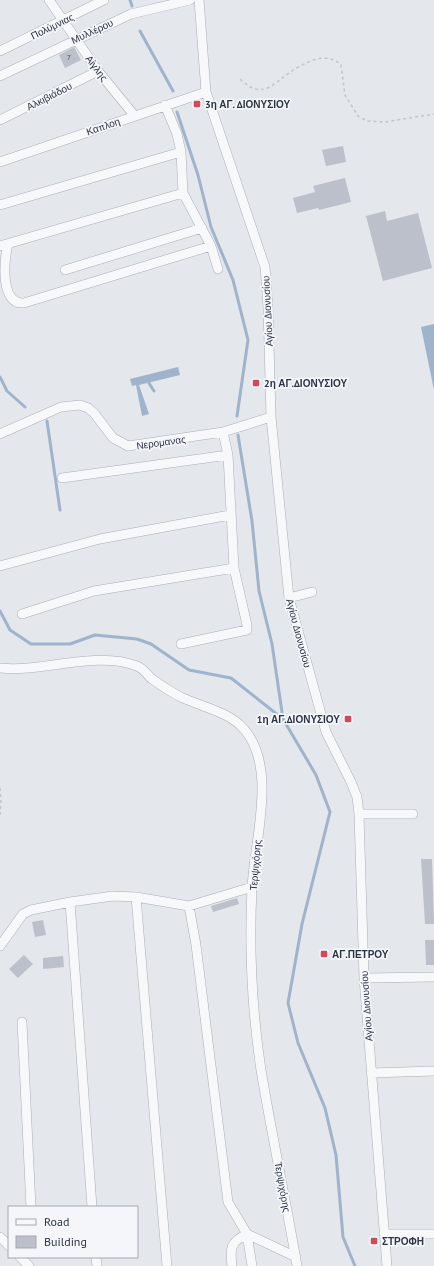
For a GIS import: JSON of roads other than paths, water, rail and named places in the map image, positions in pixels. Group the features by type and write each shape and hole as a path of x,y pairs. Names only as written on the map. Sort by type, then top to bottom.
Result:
{"street":[{"name":"Αίγλης","path":"49,0 62,21 98,71 134,115"},
{"name":"Πολύμνιας","path":"0,51 104,0"},
{"name":"Μυλλέρου","path":"0,76 75,39 131,14 190,0"},
{"name":"Αγίου Διονυσίου","path":"199,0 206,92 265,267 268,307 270,417 289,598 326,732 357,797 359,814 364,978 387,1266"},
{"name":"Αλκιβιάδου","path":"0,120 98,71"},
{"name":"Καπλοη","path":"0,162 134,115 206,92"},
{"path":"165,105 177,134 181,152 183,194 211,246 218,269"},
{"path":"0,205 181,152"},
{"path":"183,194 4,245 3,284 7,294 18,304 32,301 211,246"},
{"path":"65,270 202,228"},
{"name":"Νερομανας","path":"0,434 61,407 71,405 88,408 94,413 113,438 128,446 223,432 270,417"},
{"path":"181,644 247,630 234,568 228,455 223,432"},
{"path":"62,478 228,455"},
{"path":"0,566 100,539 230,515"},
{"path":"22,614 94,591 234,568"},
{"path":"289,598 312,592"},
{"name":"Τερψιχόρης","path":"0,668 15,670 94,661 124,663 139,666 175,695 234,721 245,730 256,748 262,786 252,887 252,977 261,1069 296,1262"},
{"path":"359,814 413,814"},
{"path":"0,946 23,914 31,910 70,902 113,896 136,897 189,906 252,887"},
{"path":"136,897 167,1266"},
{"path":"70,902 92,1206"},
{"path":"189,906 196,945 228,1202 247,1234 252,1266"},
{"path":"364,978 434,977"},
{"path":"22,1022 31,1206"},
{"path":"371,1073 434,1071"},
{"path":"247,1234 296,1262"},
{"path":"232,1266 232,1246 236,1240 247,1234"},
{"path":"384,1234 434,1234"},
{"path":"0,1237 8,1245"},
{"path":"21,1258 29,1266"}],"water":[{"path":"434,324 434,390 421,327"},
{"path":"178,367 180,375 139,385 149,414 142,416 136,385 132,386 130,379"}],"waterway":[{"path":"130,0 132,6"},
{"path":"140,31 173,91"},
{"path":"177,112 198,175 211,227 233,280 248,340 237,416"},
{"path":"0,377 7,391 25,407"},
{"path":"147,380 154,391"},
{"path":"47,421 60,510"},
{"path":"238,435 252,521 259,591 272,644 283,719 316,775 330,812 302,924 288,1003 298,1043 325,1108 336,1155 343,1237 355,1266"},
{"path":"0,611 10,630 31,644 70,644 95,635 137,639 151,644 189,670 231,678 283,719"}],"place":[{"name":"3η ΑΓ. ΔΙΟΝΥΣΙΟΥ","path":"197,104"},
{"name":"2η ΑΓ.ΔΙΟΝΥΣΙΟΥ","path":"256,383"},
{"name":"1η ΑΓ.ΔΙΟΝΥΣΙΟΥ","path":"348,719"},
{"name":"ΑΓ.ΠΕΤΡΟΥ","path":"324,954"},
{"name":"ΣΤΡΟΦΗ","path":"374,1241"}]}
